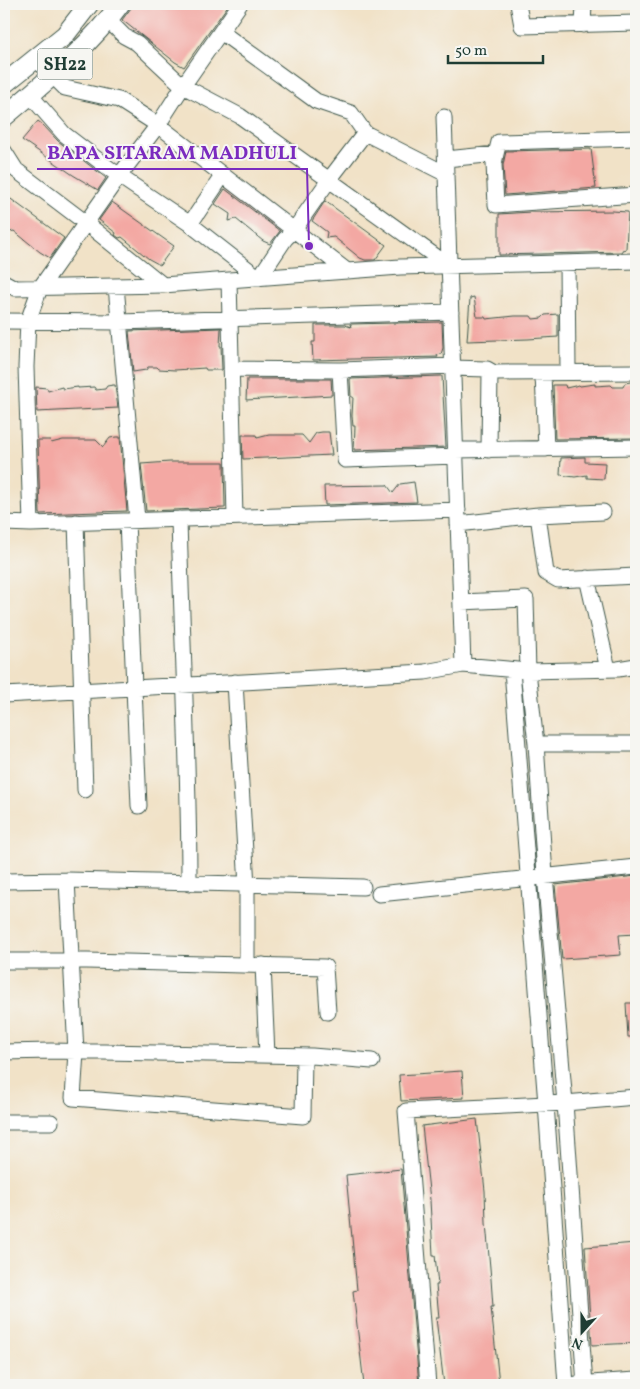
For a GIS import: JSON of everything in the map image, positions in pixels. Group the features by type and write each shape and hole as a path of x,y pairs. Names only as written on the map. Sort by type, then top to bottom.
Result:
{"main road":[{"name":"SH22","path":"4,84 64,35 89,4"},
{"name":"SH22","path":"4,117 91,40 115,8"}],"street":[{"path":"31,524 26,367 28,321 40,288 119,176 158,125 240,4"},
{"path":"518,4 522,26 636,23"},
{"path":"583,25 584,4"},
{"path":"115,8 124,36 137,43 183,86 240,116 449,266"},
{"path":"221,32 316,101 351,113 364,132 446,167 496,154"},
{"path":"36,59 65,88 119,100 158,125 347,271"},
{"path":"30,95 64,134 119,176 190,224 258,278"},
{"path":"444,116 463,665"},
{"path":"258,278 284,239 294,230 364,132"},
{"path":"636,138 499,142 494,164 496,205 636,195"},
{"path":"4,151 16,170 163,284"},
{"path":"190,224 223,175"},
{"path":"4,282 15,288 116,286 449,266 636,261"},
{"path":"567,263 568,372"},
{"path":"229,280 235,517"},
{"path":"116,286 132,520 133,687 139,806"},
{"path":"4,321 119,322 451,312"},
{"path":"231,369 340,370 452,367 494,373 636,372"},
{"path":"340,370 345,460 489,450 636,447"},
{"path":"489,450 490,371"},
{"path":"543,372 546,449"},
{"path":"4,523 31,524 235,517 538,516 604,512"},
{"path":"538,516 546,573 558,580 636,576"},
{"path":"178,519 183,685 189,794 189,884"},
{"path":"76,522 85,790"},
{"path":"587,578 608,669"},
{"path":"461,602 526,599 528,672 536,744 545,875 565,1103 585,1384"},
{"path":"4,695 425,672 463,665 528,672 636,666"},
{"path":"512,670 566,1385"},
{"path":"236,682 247,886 248,965"},
{"path":"536,744 636,744"},
{"path":"378,894 636,866"},
{"path":"4,881 67,880 247,886 363,887"},
{"path":"67,880 76,1052 73,1098 302,1116 304,1056"},
{"path":"4,961 325,967 328,1012"},
{"path":"263,965 267,1055"},
{"path":"4,1052 267,1055 372,1061"},
{"path":"428,1385 406,1111 565,1103 636,1097"},
{"path":"4,1122 51,1122"},
{"path":"562,1385 636,1380"}],"building":[{"path":"134,4 229,4 184,67 122,20"},
{"path":"38,121 58,141 106,178 98,190 22,140"},
{"path":"591,149 596,188 505,195 503,165 506,151"},
{"path":"225,189 280,231 270,244 263,241 236,219 229,221 230,214 215,204"},
{"path":"4,194 64,238 50,258 14,231 6,233"},
{"path":"325,201 386,245 375,260 360,258 334,237 326,238 327,232 312,221"},
{"path":"112,202 174,246 160,265 149,259 122,237 119,238 115,235 116,233 99,220"},
{"path":"628,212 626,249 622,250 622,252 499,255 499,214"},
{"path":"474,297 477,317 485,317 486,319 531,316 533,319 542,318 545,315 558,314 558,337 467,341 470,298"},
{"path":"442,322 443,348 441,354 437,355 438,357 313,360 312,342 315,342 315,325 345,325 351,327 350,324"},
{"path":"221,328 222,370 206,370 205,368 175,370 148,367 146,370 133,372 129,331"},
{"path":"442,376 446,447 354,450 355,426 353,426 353,397 351,397 350,379"},
{"path":"247,379 331,379 332,395 246,400"},
{"path":"636,381 636,438 555,439 553,385 565,385 566,388 595,384 595,386 611,385 613,387 623,387 625,383"},
{"path":"115,385 118,408 37,412 36,387 47,388 48,391 62,387 63,389 94,387 96,390"},
{"path":"329,432 332,455 243,459 242,435 256,435 257,438 269,435 302,435 309,443 316,433"},
{"path":"120,437 127,511 40,514 38,440 50,440 51,443 63,440 96,440 103,447 110,438"},
{"path":"585,457 585,462 605,463 604,479 587,478 587,475 575,477 560,475 561,458"},
{"path":"224,462 225,508 146,511 141,464"},
{"path":"414,482 417,502 325,505 324,486 387,485 393,493 400,484"},
{"path":"636,876 636,934 619,935 621,955 562,959 555,885"},
{"path":"626,1003 636,1003 636,1037 628,1037"},
{"path":"462,1071 464,1098 401,1101 399,1075"},
{"path":"477,1119 485,1191 493,1307 491,1307 499,1383 444,1385 436,1318 439,1318 436,1285 438,1285 435,1255 433,1255 430,1200 422,1126"},
{"path":"401,1169 419,1385 364,1385 353,1291 357,1290 346,1175"},
{"path":"636,1243 636,1343 592,1345 585,1247"}],"place":[{"name":"BAPA SITARAM MADHULI","path":"309,246"}]}
